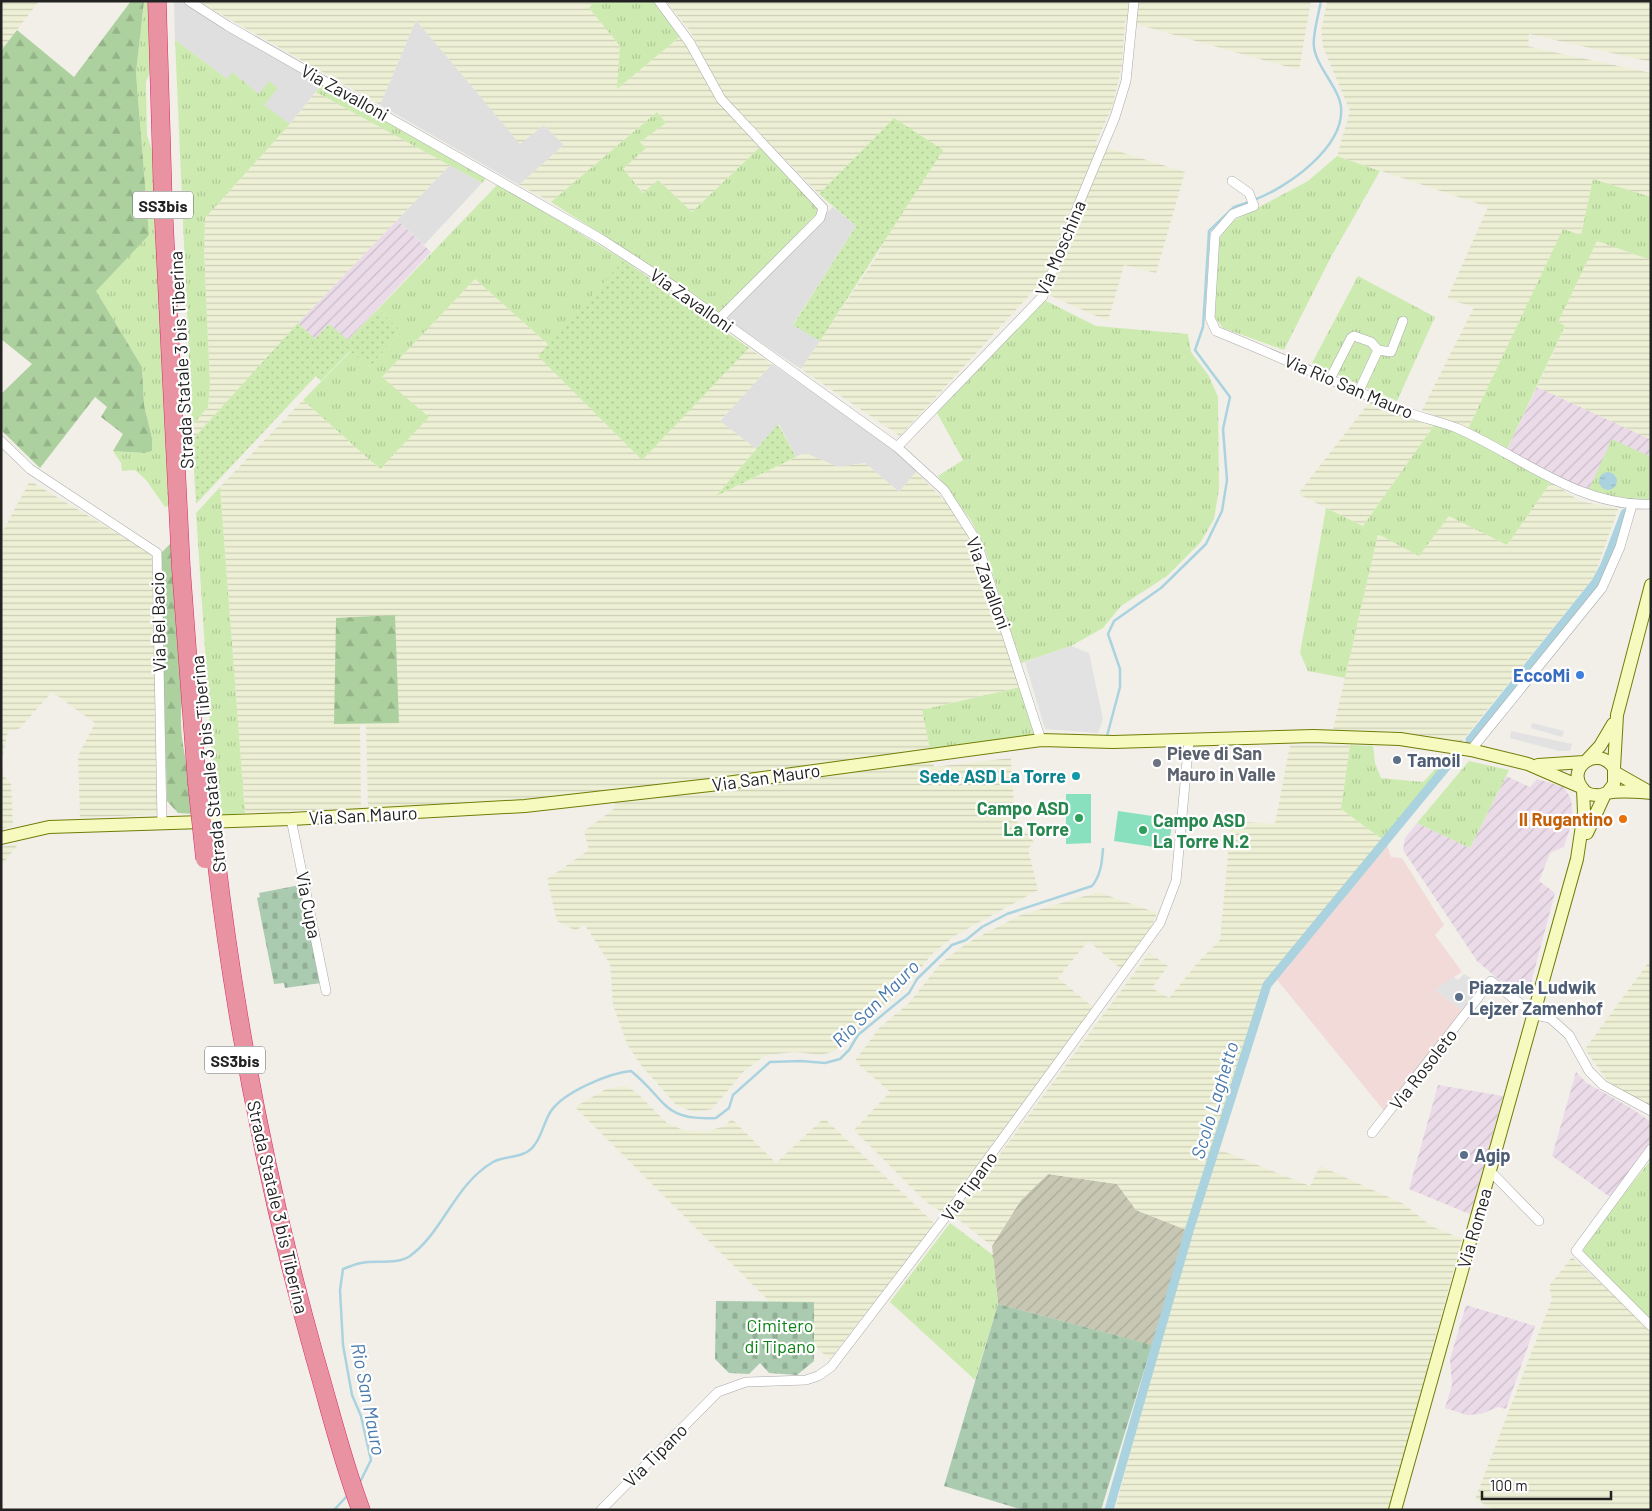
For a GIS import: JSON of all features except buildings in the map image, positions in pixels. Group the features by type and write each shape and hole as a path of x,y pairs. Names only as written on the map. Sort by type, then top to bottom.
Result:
{"highway":[{"name":"Strada Statale 3 bis Tiberina","path":"157,1 161,165 178,408 186,568 203,783 239,1086 293,1300 341,1471 356,1509"},
{"name":"Strada Statale 3 bis Tiberina","path":"167,1 178,408"}],"main road":[{"path":"1651,585 1617,715 1607,736 1579,771 1582,788 1593,795 1606,793 1651,793"},
{"path":"1606,793 1614,784 1617,715"},
{"name":"Via San Mauro","path":"1,838 49,827 291,819 525,806 720,784 1041,740 1113,742 1313,736 1400,739 1471,750 1528,764 1582,788"},
{"path":"1586,761 1593,758 1605,759 1615,771 1651,793"},
{"name":"Via San Mauro","path":"1528,764 1558,765 1586,761"},
{"name":"Via Romea","path":"1577,859 1584,812 1582,788"},
{"name":"Via Romea","path":"1395,1510 1535,1015 1577,859 1595,813 1606,793"}],"street":[{"name":"Via Zavalloni","path":"189,1 228,26 601,239 719,319 897,448 944,490 976,540 1041,740"},
{"path":"659,1 690,44 721,99 823,208 820,218 719,319"},
{"name":"Via Moschina","path":"897,448 1043,296 1115,117 1126,82 1134,1"},
{"name":"Via Rio San Mauro","path":"1232,181 1249,193 1254,206 1233,214 1215,235 1210,318 1216,332 1403,411 1458,428 1589,495 1632,505 1651,504"},
{"path":"1330,379 1351,338 1354,336 1370,342 1378,350 1391,352 1403,321"},
{"path":"1359,391 1378,350"},
{"name":"Via Bel Bacio","path":"1,441 30,469 157,553 162,823"},
{"path":"1471,750 1602,588 1620,547 1632,505"},
{"name":"Via Tipano","path":"601,1510 718,1392 746,1382 806,1380 818,1376 831,1367 947,1215 1160,923 1176,881 1189,740"},
{"name":"Via Cupa","path":"291,819 326,991"},
{"name":"Via Rosoleto","path":"1372,1133 1491,981 1535,1015 1550,1018 1569,1035 1588,1071 1603,1085 1651,1110"},
{"path":"1651,1149 1576,1251 1651,1326"},
{"path":"1490,1171 1539,1221"}],"shaded area":[{"path":"1,1 39,1 1,51"},
{"path":"174,1 185,1 322,84 290,124 263,105 270,81 259,94 233,73 227,79 175,40"},
{"path":"198,1 595,1 589,8 620,46 618,88 682,35 703,73 762,145 692,212 658,180 644,193 622,169 646,148 640,142 666,123 657,112 551,202 519,185 564,145 544,125 520,144 416,20 380,105"},
{"path":"666,1 1311,1 1299,70 1125,21 1122,65 1112,108 1095,144 1185,172 1156,273 1124,265 1108,321 1035,289 900,436 801,369 881,250 894,118 819,194 725,98 690,31"},
{"path":"1327,1 1644,1 1651,3 1651,62 1529,34 1528,46 1651,73 1651,197 1593,179 1581,235 1563,230 1468,429 1422,410 1474,307 1447,299 1488,207 1337,156 1350,111 1323,47 1321,31"},
{"path":"416,20 520,143 544,125 564,145 519,185 380,105"},
{"path":"316,92 450,165 298,323 192,440 192,426 208,407 210,384 204,252 205,218 290,124"},
{"path":"450,165 482,183 424,245 397,220"},
{"path":"833,207 856,226 793,324 820,341 801,369 723,317"},
{"path":"397,220 431,252 348,340 315,339 298,323"},
{"path":"1597,241 1651,260 1650,439 1537,387 1565,326 1558,322"},
{"path":"475,279 549,345 539,356 642,459 749,348 772,364 720,421 756,449 717,495 805,453 838,467 865,463 899,492 916,472 951,507 974,545 1020,687 922,710 934,767 1011,758 1015,819 1034,842 1028,849 1038,890 956,935 933,953 900,993 835,1051 821,1055 795,1052 766,1055 744,1071 712,1109 695,1112 677,1106 640,1064 627,1044 613,1005 610,964 584,924 576,931 557,921 547,879 589,850 584,831 615,808 613,791 525,801 368,808 366,724 398,723 334,724 360,724 361,808 245,813 220,487 303,400 380,469 382,377"},
{"path":"772,364 891,447 918,469 899,492 865,463 838,467 805,453 796,457 779,424 756,449 720,421"},
{"path":"1537,387 1650,439 1650,456 1588,491 1507,449"},
{"path":"1371,400 1435,424 1363,526 1298,494"},
{"path":"30,481 152,554 158,814 80,818 78,756 95,723 52,692 19,729 8,731 2,759 3,775 11,784 13,826 1,829 1,528 4,529"},
{"path":"1551,482 1580,501 1618,509 1594,577 1462,741 1395,731 1333,730 1378,534 1449,516 1507,545"},
{"path":"1071,646 1089,653 1103,719 1098,733 1045,729 1025,662"},
{"path":"1532,723 1564,731 1562,737 1531,728"},
{"path":"1511,731 1572,744 1570,751 1559,751 1510,738"},
{"path":"1290,745 1350,745 1341,809 1386,842 1260,992 1218,1149 1310,1186 1320,1166 1404,1204 1431,1226 1462,1239 1389,1510 1115,1510 1189,1231 1136,1210 1117,1184 1048,1174 1021,1200 992,1246 954,1216 1149,953 1168,966 1152,988 1169,998 1199,961 1220,940 1231,821 1275,824"},
{"path":"1506,776 1530,787 1537,779 1564,787 1571,799 1573,819 1564,847 1550,853 1539,881 1555,893 1528,994 1518,996 1477,961 1403,850 1405,838 1417,823 1470,848"},
{"path":"1386,842 1391,857 1402,858 1444,925 1435,935 1462,972 1435,990 1463,1011 1385,1112 1274,976"},
{"path":"19,843 1,866 1,847"},
{"path":"1098,892 1157,913 1150,930 1121,969 1088,941 1058,978 1093,1007 942,1212 926,1202 854,1130 890,1092 855,1061 879,1028 908,1004 941,963 967,943 1021,915"},
{"path":"1651,959 1651,1107 1608,1082 1585,1049"},
{"name":"Piazzale Ludwik Lejzer Zamenhof","path":"1464,974 1484,985 1463,1011 1435,990 1453,977 1458,980"},
{"path":"1576,1072 1587,1083 1651,1122 1651,1142 1610,1197 1552,1156"},
{"path":"1438,1085 1503,1096 1472,1215 1409,1189"},
{"path":"625,1086 636,1092 667,1123 683,1130 706,1132 724,1126 732,1119 776,1163 824,1118 935,1224 830,1359 814,1346 814,1302 770,1302 575,1107 606,1089"},
{"path":"1048,1174 1117,1184 1136,1210 1189,1231 1158,1347 998,1304 992,1246 1021,1200"},
{"path":"1572,1257 1636,1316 1651,1323 1651,1510 1494,1510 1475,1499 1552,1299 1549,1286"},
{"path":"1466,1305 1535,1326 1506,1409 1498,1407 1481,1414 1467,1415 1445,1408 1452,1385 1450,1359"}],"green space":[{"path":"131,1 144,1 136,73 149,235 96,291 142,367 144,405 152,438 152,451 145,453 113,451 123,434 101,417 107,407 95,397 40,468 1,430 1,394 32,364 1,339 1,51 17,30 74,77"},
{"path":"144,1 152,1 152,68 146,82 147,135 156,163 172,505 165,507 146,480 135,470 122,471 121,463 113,451 145,453 152,451 152,438 144,405 142,367 95,290 149,235 136,73"},
{"path":"595,1 656,1 682,35 617,89 620,46 589,8"},
{"path":"175,40 227,79 232,72 259,94 269,81 278,88 264,105 290,124 205,218 204,252 210,384 208,407 192,426"},
{"path":"322,84 487,177 482,183 316,92"},
{"path":"657,112 666,123 640,142 646,148 623,169 643,193 658,180 692,212 762,145 821,209 720,314 642,260 551,202"},
{"path":"894,118 943,150 820,341 793,325 856,226 819,194"},
{"path":"1337,156 1380,171 1331,257 1284,350 1223,328 1215,318 1217,251 1221,234 1229,223 1308,181"},
{"path":"1593,179 1651,197 1651,260 1597,241 1558,322 1565,326 1507,449 1468,429 1563,229 1581,235"},
{"path":"498,184 624,260 549,345 475,279 382,377 429,417 380,469 303,400 351,351 370,367 401,331 378,309"},
{"path":"624,260 749,348 642,460 538,356"},
{"path":"1358,276 1435,317 1397,401 1312,363"},
{"path":"1044,300 1096,326 1188,334 1191,352 1209,376 1218,397 1219,489 1214,519 1200,543 1167,576 1121,606 1103,628 1071,646 1021,663 984,546 972,522 938,476 963,460 936,411"},
{"path":"378,309 401,331 370,367 350,351 321,381 316,376 196,504 192,440 298,323 315,339 329,324 348,340"},
{"path":"778,424 796,457 716,496"},
{"path":"1435,424 1462,433 1551,482 1507,545 1449,516 1419,556 1378,534 1345,678 1308,671 1300,653 1326,508 1363,526"},
{"path":"1651,437 1651,501 1634,498 1628,501 1588,491 1612,439 1649,456"},
{"path":"220,487 245,813 216,816 196,513"},
{"path":"173,541 184,691 181,707 182,738 195,814 178,813 167,801 160,554"},
{"path":"395,615 399,723 334,724 336,618"},
{"path":"1020,687 1035,737 930,749 922,710"},
{"path":"1350,745 1373,746 1375,763 1381,778 1423,782 1450,754 1461,756 1386,842 1341,809"},
{"path":"1469,761 1509,770 1470,848 1417,823"},
{"name":"Campo ASD La Torre","path":"1066,794 1091,794 1091,843 1066,844"},
{"name":"Campo ASD La Torre N.2","path":"1118,811 1173,819 1168,849 1114,841"},
{"path":"300,885 321,983 285,988 284,983 274,984 257,898 260,897 259,893"},
{"path":"1651,1160 1651,1323 1584,1255 1583,1244"},
{"path":"950,1223 993,1255 998,1304 975,1380 890,1302"},
{"name":"Cimitero di Tipano","path":"716,1301 814,1302 814,1361 797,1375 769,1373 760,1363 749,1374 729,1373 715,1359"},
{"path":"998,1304 1152,1345 1101,1510 1023,1510 944,1486"}],"water":[{"path":"1608,472 1614,475 1617,481 1614,487 1608,490 1602,487 1599,481 1602,475"}],"waterway":[{"name":"Rio San Mauro","path":"1254,200 1282,186 1312,164 1334,137 1340,122 1341,107 1339,100 1319,62 1314,47 1321,1"},
{"name":"Rio San Mauro","path":"1107,736 1120,687 1120,669 1108,634 1114,621 1161,588 1206,544 1222,511 1227,480 1223,429 1230,397 1195,350 1203,327 1209,231 1234,207 1249,202"},
{"name":"Scolo Laghetto","path":"1470,740 1596,582 1605,565 1625,513"},
{"name":"Scolo Laghetto","path":"1109,1510 1189,1231 1267,985 1456,755"},
{"name":"Rio San Mauro","path":"359,1484 371,1460 361,1416 352,1395 343,1345 340,1290 343,1269 361,1263 393,1261 410,1256 432,1234 468,1183 493,1162 524,1154 532,1148 538,1140 548,1116 557,1104 576,1091 599,1080 611,1075 631,1071 667,1107 675,1112 698,1118 716,1118 729,1108 733,1095 770,1062 801,1061 825,1063 840,1059 849,1050 858,1035 909,993 917,979 952,945 966,940 982,927 1007,914 1092,886 1099,873 1103,849"},
{"name":"Rio San Mauro","path":"334,1510 348,1495"}],"place":[{"name":"EccoMi","path":"1580,675"},
{"name":"Tamoil","path":"1397,760"},
{"name":"Pieve di San Mauro in Valle","path":"1157,763"},
{"name":"Sede ASD La Torre","path":"1076,776"},
{"name":"Campo ASD La Torre","path":"1079,818"},
{"name":"Il Rugantino","path":"1623,819"},
{"name":"Campo ASD La Torre N.2","path":"1143,830"},
{"name":"Piazzale Ludwik Lejzer Zamenhof","path":"1459,997"},
{"name":"Agip","path":"1464,1155"}]}
